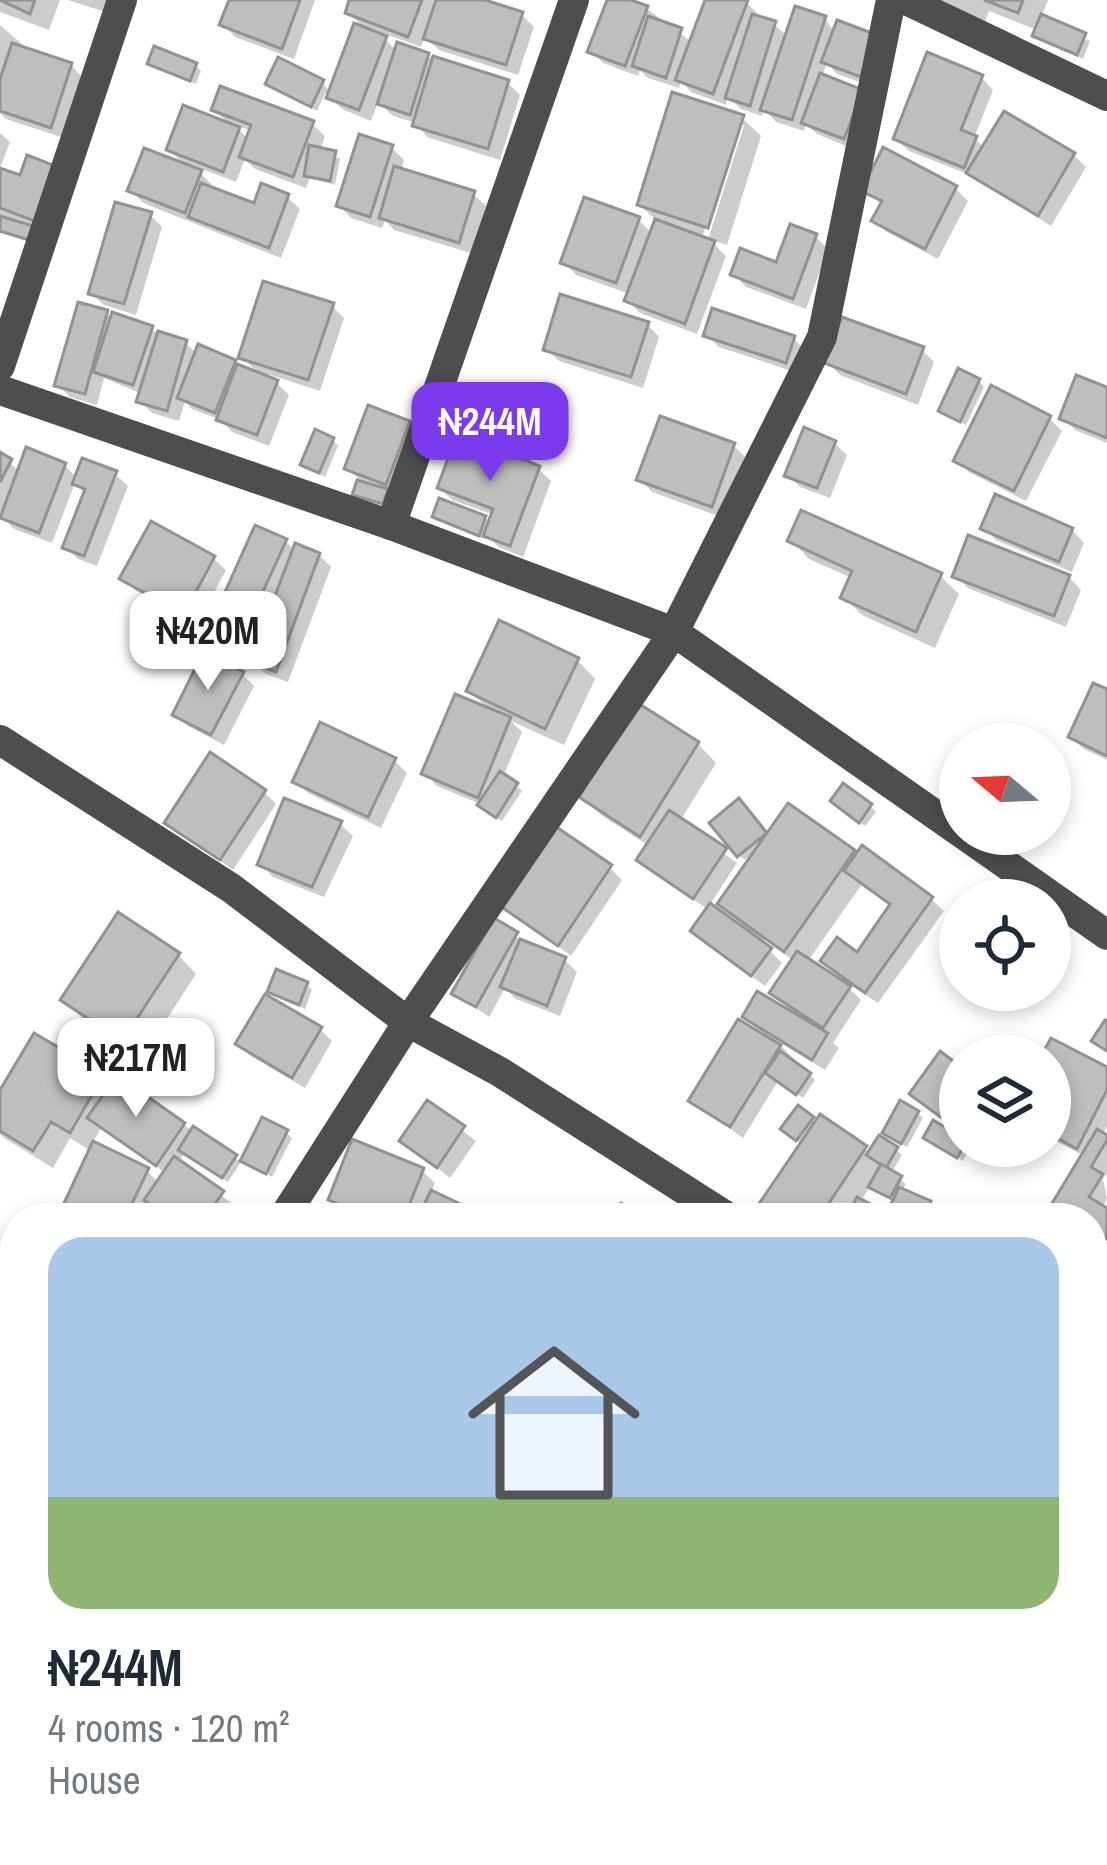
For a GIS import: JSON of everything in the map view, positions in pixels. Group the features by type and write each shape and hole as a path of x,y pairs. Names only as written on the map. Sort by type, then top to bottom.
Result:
{"street":[{"path":"0,366 122,0"},
{"path":"391,525 574,0"},
{"path":"293,1203 408,1022 674,632 823,337 891,0"},
{"path":"905,0 1107,96"},
{"path":"0,389 391,525 674,632 939,818"},
{"path":"0,740 230,888 408,1022 500,1072 705,1203"},
{"path":"992,855 1107,935"}],"building":[{"path":"0,0 35,0 30,14"},
{"path":"229,0 300,0 282,49 219,25"},
{"path":"349,0 422,0 408,37 345,13"},
{"path":"436,0 485,0 523,12 506,65 423,39"},
{"path":"607,0 648,6 625,66 587,52"},
{"path":"705,0 748,0 713,94 675,80"},
{"path":"984,0 1023,0 1018,13"},
{"path":"795,6 826,16 792,120 760,110"},
{"path":"752,14 776,21 750,106 725,98"},
{"path":"1041,14 1086,33 1077,55 1032,36"},
{"path":"648,16 682,28 666,78 632,66"},
{"path":"837,20 877,35 861,77 821,62"},
{"path":"354,23 387,36 359,110 326,98"},
{"path":"397,42 429,53 410,115 377,104"},
{"path":"12,43 72,63 51,128 0,111 0,79"},
{"path":"154,46 197,63 190,81 147,64"},
{"path":"927,52 983,75 961,130 977,136 964,168 893,139"},
{"path":"433,56 509,80 488,149 412,126"},
{"path":"278,57 324,80 311,107 265,84"},
{"path":"820,73 863,90 844,139 801,123"},
{"path":"220,86 314,121 293,177 239,157 251,125 211,110"},
{"path":"672,92 744,115 708,228 637,205"},
{"path":"183,105 240,127 223,172 166,150"},
{"path":"1004,111 1075,153 1038,216 966,173"},
{"path":"359,134 393,145 370,217 336,206"},
{"path":"309,145 336,151 330,181 304,176"},
{"path":"883,147 957,186 925,249 871,221 882,201 861,191"},
{"path":"144,148 202,170 185,213 127,191"},
{"path":"27,155 58,167 37,222 0,208 0,168 20,175"},
{"path":"394,166 475,191 459,243 379,218"},
{"path":"201,183 254,203 261,183 289,194 269,248 188,217"},
{"path":"584,197 640,217 616,283 560,263"},
{"path":"115,202 152,212 124,304 88,294"},
{"path":"0,216 33,226 29,240 0,231"},
{"path":"655,219 715,241 685,324 624,301"},
{"path":"790,224 817,234 793,299 730,275 740,248 776,262"},
{"path":"263,281 334,303 308,380 238,358"},
{"path":"560,294 649,322 631,377 543,350"},
{"path":"78,302 108,310 85,394 54,386"},
{"path":"712,308 795,336 786,363 703,336"},
{"path":"112,312 153,326 133,385 93,372"},
{"path":"842,317 924,347 906,394 824,363"},
{"path":"158,331 187,340 167,411 136,402"},
{"path":"198,344 236,360 215,413 177,398"},
{"path":"237,364 278,380 257,435 216,420"},
{"path":"958,368 980,379 960,422 938,411"},
{"path":"1076,375 1107,387 1107,438 1059,419"},
{"path":"991,385 1051,416 1014,491 953,461"},
{"path":"368,405 410,421 386,485 344,469"},
{"path":"660,416 735,443 712,507 636,480"},
{"path":"804,427 836,441 817,488 784,476"},
{"path":"315,429 334,438 319,473 300,465"},
{"path":"457,434 540,466 510,546 483,536 493,509 437,488"},
{"path":"26,447 66,463 39,533 0,518"},
{"path":"0,452 12,459 0,482"},
{"path":"82,458 117,471 84,556 62,548 85,489 72,484"},
{"path":"357,480 388,489 383,504 352,495"},
{"path":"995,494 1073,528 1059,562 980,529"},
{"path":"439,498 486,516 479,536 432,517"},
{"path":"801,510 942,573 916,632 840,598 852,571 787,541"},
{"path":"151,521 215,556 184,614 119,579"},
{"path":"255,525 287,539 244,633 213,619"},
{"path":"968,535 1070,575 1054,616 952,577"},
{"path":"295,543 320,553 276,672 250,662"},
{"path":"499,620 579,658 545,729 466,691"},
{"path":"204,651 244,672 211,735 172,715"},
{"path":"1093,683 1107,689 1107,756 1071,738"},
{"path":"455,694 511,717 478,798 421,774"},
{"path":"638,703 699,742 640,837 579,797"},
{"path":"320,722 396,758 368,817 292,782"},
{"path":"210,752 266,790 220,860 164,823"},
{"path":"500,771 518,783 496,818 477,805"},
{"path":"843,783 872,804 859,823 830,801"},
{"path":"284,798 342,821 312,887 257,865"},
{"path":"739,798 767,833 737,857 709,823"},
{"path":"788,803 855,850 784,952 717,904"},
{"path":"669,810 727,848 693,899 636,860"},
{"path":"555,826 612,865 558,946 500,906"},
{"path":"862,845 933,897 865,993 820,961 837,937 857,952 890,904 844,871"},
{"path":"710,903 772,948 751,976 690,931"},
{"path":"118,912 180,953 122,1041 60,1000"},
{"path":"494,918 518,932 476,1007 451,994"},
{"path":"520,939 566,957 547,1006 500,987"},
{"path":"797,951 851,986 823,1028 769,993"},
{"path":"276,969 308,982 299,1005 267,992"},
{"path":"757,991 828,1033 812,1060 742,1017"},
{"path":"265,994 322,1027 292,1078 235,1044"},
{"path":"738,1019 781,1045 730,1127 688,1101"},
{"path":"1107,1021 1107,1051 1091,1041"},
{"path":"34,1033 104,1074 70,1133 51,1122 33,1151 0,1131 0,1090"},
{"path":"1071,1048 1107,1067 1107,1090 1077,1149 1071,1146"},
{"path":"780,1051 811,1073 796,1095 765,1073"},
{"path":"939,1052 939,1116 909,1094"},
{"path":"117,1075 185,1123 156,1166 87,1118"},
{"path":"427,1100 465,1126 437,1168 399,1141"},
{"path":"900,1100 919,1111 901,1144 882,1133"},
{"path":"798,1105 814,1117 796,1141 780,1129"},
{"path":"820,1114 867,1146 829,1203 759,1203"},
{"path":"262,1117 288,1130 266,1174 240,1161"},
{"path":"933,1120 939,1124 939,1147 923,1138"},
{"path":"193,1126 237,1155 222,1178 178,1150"},
{"path":"1097,1129 1107,1135 1091,1167 1103,1174 1089,1197 1099,1203 1052,1203"},
{"path":"879,1135 898,1147 886,1168 866,1155"},
{"path":"352,1139 424,1168 410,1203 328,1200"},
{"path":"93,1141 149,1168 132,1203 64,1203"},
{"path":"174,1156 224,1191 216,1203 144,1200"},
{"path":"881,1164 902,1176 890,1198 868,1187"},
{"path":"899,1187 931,1201 930,1203 891,1203"},
{"path":"431,1190 458,1203 425,1203"}]}
